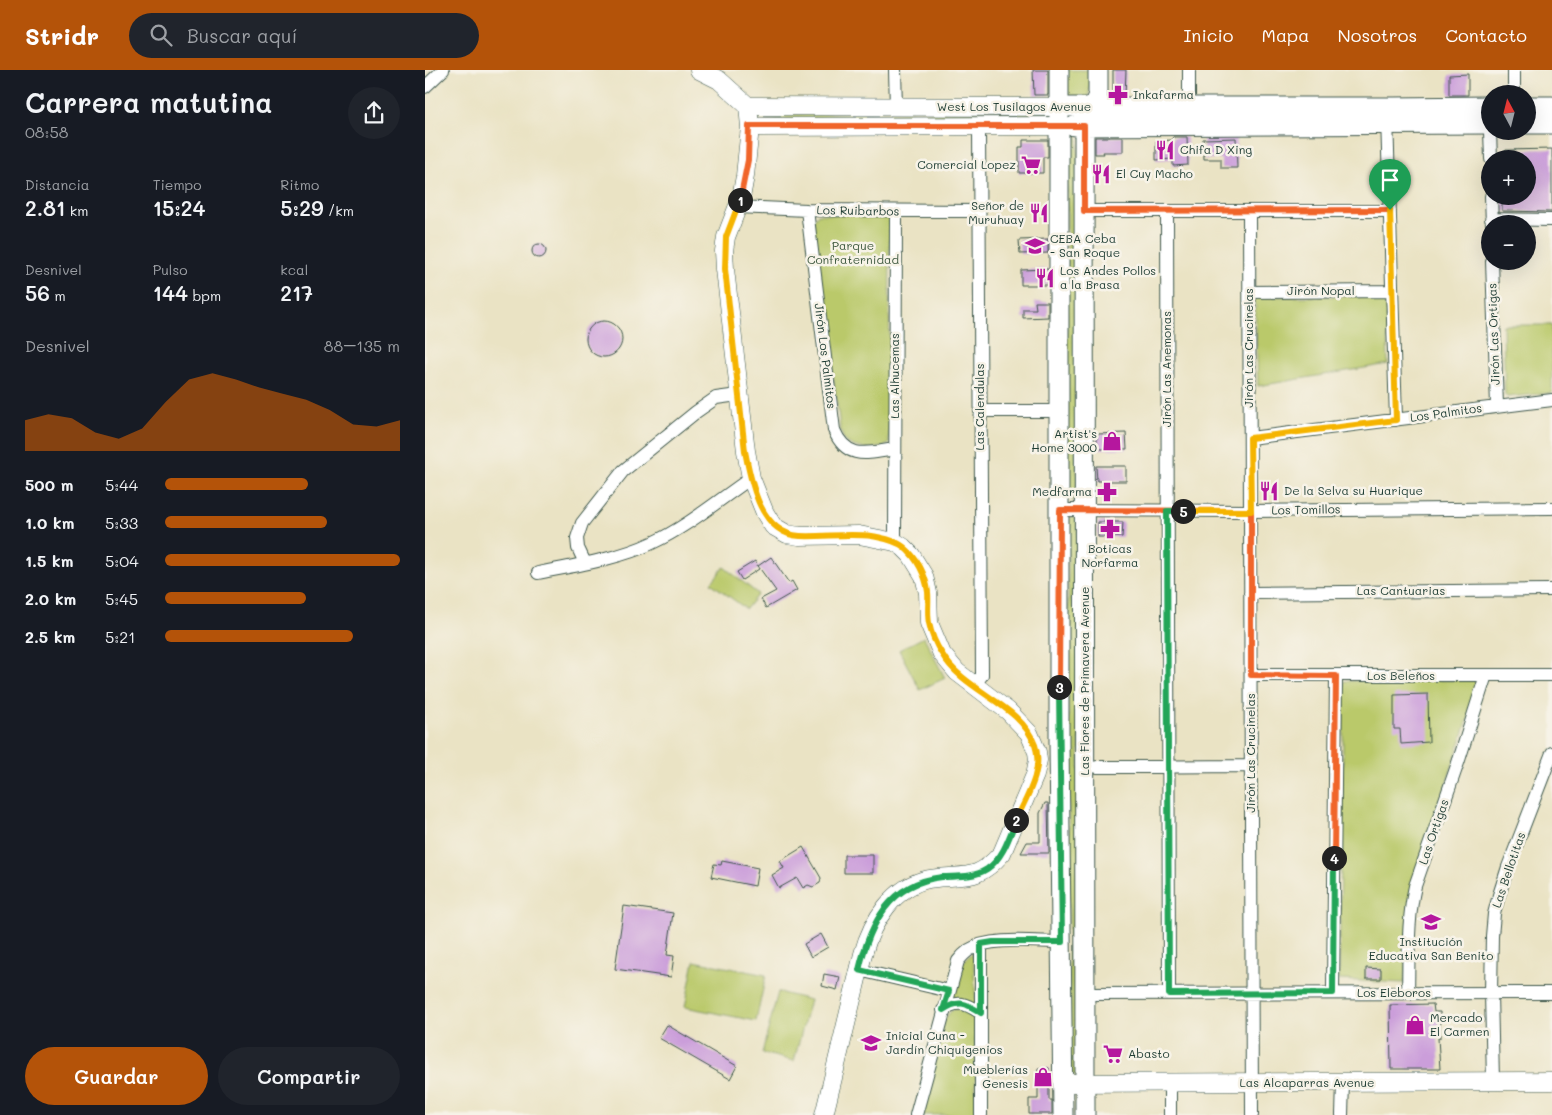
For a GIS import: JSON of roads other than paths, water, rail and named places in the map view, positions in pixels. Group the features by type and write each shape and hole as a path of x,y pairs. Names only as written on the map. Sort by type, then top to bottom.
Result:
{"main road":[{"name":"Las Flores de Primavera Avenue","path":"1059,70 1059,742 1063,1115"},
{"name":"Las Flores de Primavera Avenue","path":"1085,1115 1084,126 1098,95 1098,70"},
{"path":"1536,106 1552,106"},
{"name":"West Los Tusilagos Avenue","path":"1060,107 1189,107 1481,121"},
{"name":"West Los Tusilagos Avenue","path":"1060,126 1387,116 1481,107"},
{"path":"1536,124 1552,124"}],"street":[{"path":"425,87 443,70"},
{"path":"699,70 719,80 748,106 749,126 745,176 738,207 726,237 725,260 738,395 751,478 765,513 773,526 787,534 799,536 859,535 895,542 903,546 925,576 928,593 929,623 942,654 950,666 973,686 1008,711 1029,733 1037,752 1038,760 1035,775 1002,853 994,862 986,869 974,875 927,880 912,884 901,892 881,914 870,933 865,947 825,1115"},
{"path":"895,70 896,107"},
{"path":"1189,70 1189,107"},
{"path":"1514,70 1514,85"},
{"name":"West Los Tusilagos Avenue","path":"748,106 1060,107"},
{"path":"1387,116 1396,420"},
{"name":"Las Calendulas","path":"973,686 981,675 979,125"},
{"name":"West Los Tusilagos Avenue","path":"749,126 1060,126"},
{"name":"Los Ruibarbos","path":"738,207 807,210 979,212"},
{"name":"Jirón Los Palmitos","path":"807,210 834,430 839,443 851,452 895,449"},
{"path":"1084,211 1390,210"},
{"name":"Las Alhucemas","path":"895,542 896,211"},
{"name":"Jirón Las Anemonas","path":"1167,211 1169,994"},
{"name":"Jirón Las Crucinelas","path":"1249,211 1252,1115"},
{"path":"1536,220 1552,220"},
{"name":"Jirón Las Ortigas","path":"1492,270 1497,406"},
{"name":"Jirón Nopal","path":"1249,292 1393,291"},
{"path":"585,563 578,548 577,538 583,522 623,471 695,412 716,398 738,395"},
{"name":"Los Palmitos","path":"1250,438 1552,400"},
{"path":"979,411 1060,411"},
{"path":"537,574 617,556 653,543 751,478"},
{"name":"Los Tomillos","path":"1060,510 1251,511 1552,508"},
{"name":"Las Cantuarias","path":"1250,593 1552,590"},
{"name":"Los Beleños","path":"1251,675 1552,675"},
{"name":"Las Ortigas","path":"1408,993 1409,926 1415,886 1459,760 1486,675"},
{"path":"1333,993 1336,676"},
{"name":"Las Bellotitas","path":"1493,1082 1492,936 1499,895 1552,753"},
{"path":"1097,767 1251,766"},
{"path":"915,1115 958,961 968,950 981,944 993,942 1062,942"},
{"path":"981,944 981,1115"},
{"path":"859,970 949,991"},
{"name":"Los Eleboros","path":"1085,994 1552,993"},
{"path":"943,1010 951,1005 962,1003 981,1013"},
{"name":"Las Alcaparras Avenue","path":"1063,1083 1552,1081"},
{"path":"1342,1115 1343,1083"},
{"path":"1170,1084 1170,1115"}],"place":[{"name":"Inkafarma","path":"1118,95"},
{"name":"Chifa D Xing","path":"1165,150"},
{"name":"Comercial Lopez","path":"1031,165"},
{"name":"El Cuy Macho","path":"1101,174"},
{"name":"Señor de Muruhuay","path":"1039,213"},
{"name":"CEBA Ceba - San Roque","path":"1035,246"},
{"name":"Los Andes Pollos a la Brasa","path":"1045,278"},
{"name":"Artist's Home 3000","path":"1112,441"},
{"name":"De la Selva su Huarique","path":"1269,491"},
{"name":"Medfarma","path":"1107,492"},
{"name":"Boticas Norfarma","path":"1110,529"},
{"name":"Institución Educativa San Benito","path":"1431,922"},
{"name":"Mercado El Carmen","path":"1415,1025"},
{"name":"Inicial Cuna - Jardín Chiquigenios","path":"871,1043"},
{"name":"Abasto","path":"1113,1054"},
{"name":"Mueblerías Genesis","path":"1043,1077"}],"park label":[{"name":"Parque Confraternidad","path":"853,253"}]}
